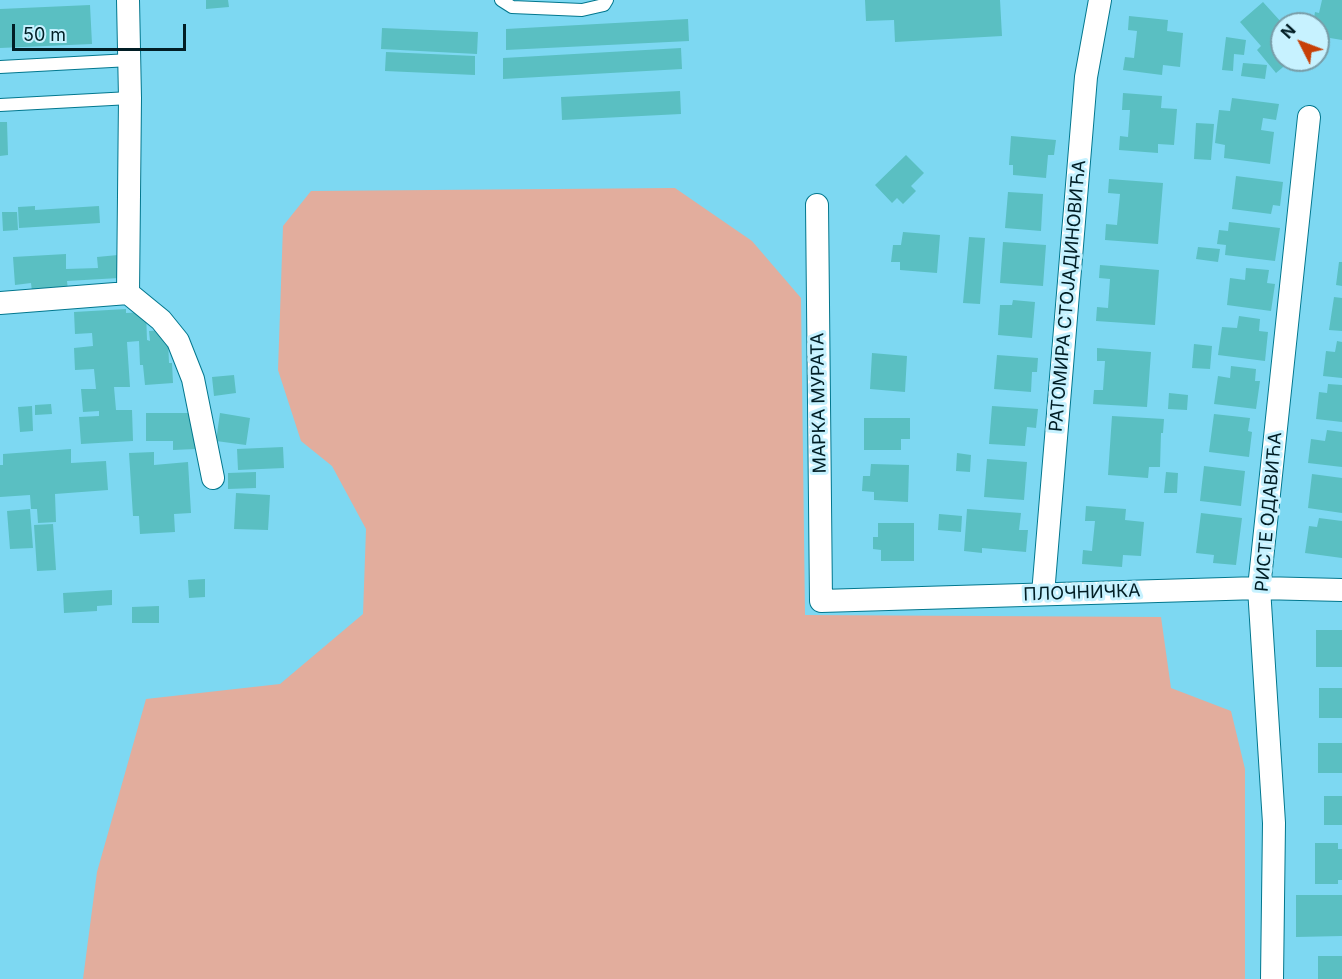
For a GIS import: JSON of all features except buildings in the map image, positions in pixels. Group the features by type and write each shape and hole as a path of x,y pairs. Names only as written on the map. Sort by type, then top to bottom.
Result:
{"street":[{"path":"128,0 130,60 128,293"},
{"name":"РАТОМИРА СТОЈАДИНОВИЋА","path":"1043,594 1086,77 1100,0"},
{"name":"РИСТЕ ОДАВИЋА","path":"1272,979 1274,823 1259,588 1309,117"},
{"name":"МАРКА МУРАТА","path":"816,205 821,601"},
{"path":"0,303 128,293 161,320 178,341 193,379 213,478"},
{"name":"ПЛОЧНИЧКА","path":"821,601 1259,588 1342,590"}],"lane":[{"path":"501,0 512,7 582,10 604,5 607,0"},
{"path":"0,66 130,60"},
{"path":"0,105 130,98"}],"shaded area":[{"path":"675,188 752,241 801,298 805,615 1161,617 1171,688 1231,711 1245,769 1245,979 83,979 97,872 146,699 280,684 363,614 366,529 332,466 301,441 278,370 283,226 311,191"}]}
